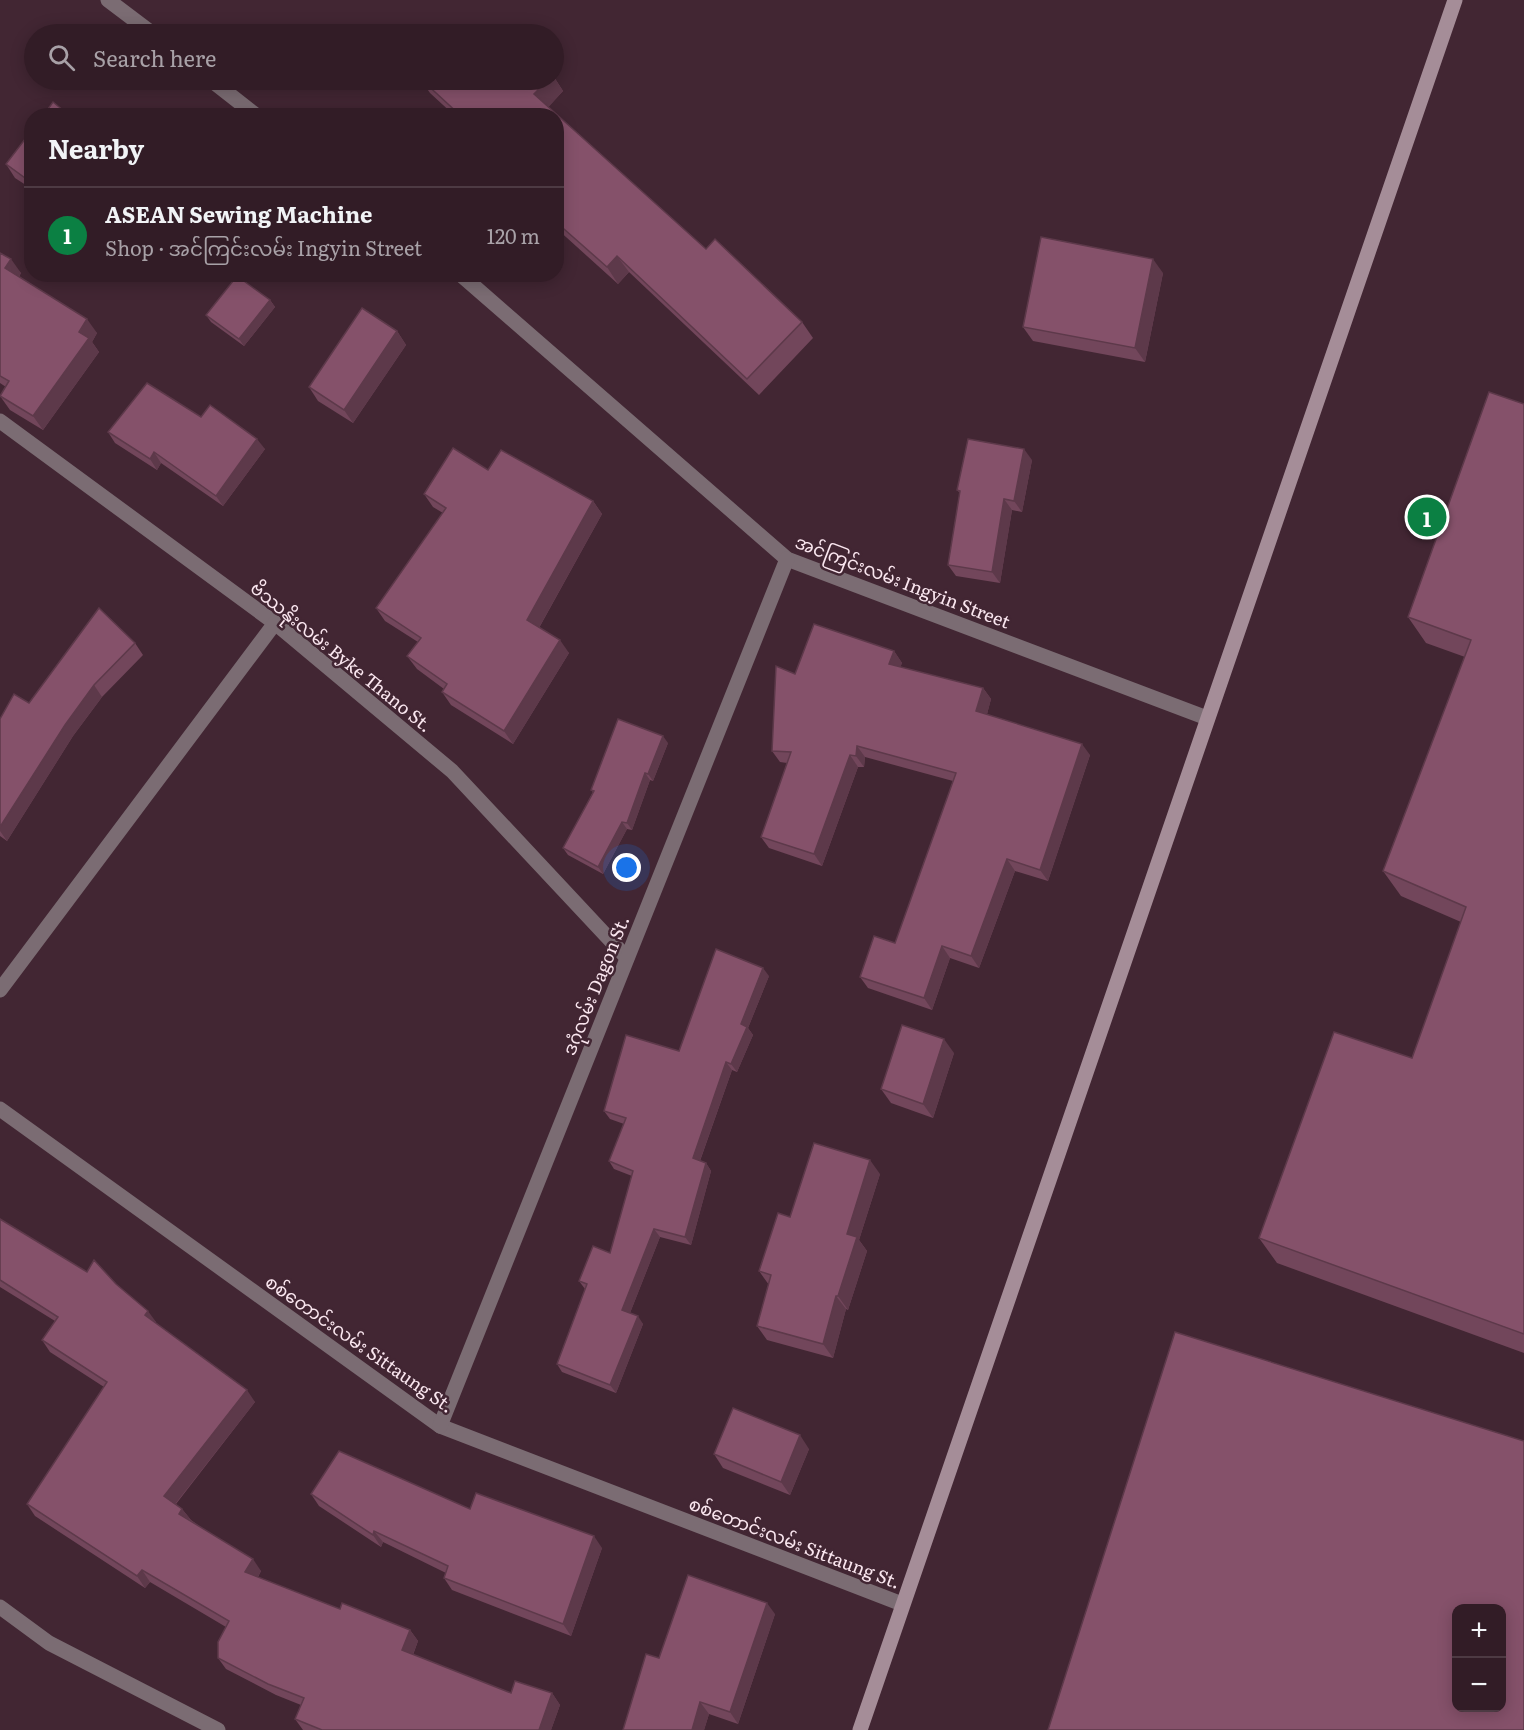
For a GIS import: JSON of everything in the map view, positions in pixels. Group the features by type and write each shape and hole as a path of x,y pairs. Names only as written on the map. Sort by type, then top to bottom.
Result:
{"street":[{"path":"108,0 140,24"},
{"path":"860,1730 1455,0"},
{"path":"224,90 247,108"},
{"name":"အင်ကြင်းလမ်း Ingyin Street","path":"469,282 787,559 1207,718"},
{"name":"ဗိဿနိုးလမ်း Byke Thano St.","path":"0,421 275,623 452,771 627,958"},
{"name":"ဒဂုံလမ်း Dagon St.","path":"440,1426 787,559"},
{"path":"0,990 275,623"},
{"name":"စစ်တောင်းလမ်း Sittaung St.","path":"0,1109 440,1426 902,1604"},
{"path":"0,1607 49,1643 218,1730"}],"building":[{"path":"433,90 538,90 534,94 550,108 452,108"},
{"path":"53,102 60,108 49,108"},
{"path":"564,121 706,249 715,239 802,322 747,379 617,256 607,267 564,229"},
{"path":"24,140 24,177 6,164"},
{"path":"1041,237 1153,259 1135,348 1023,327"},
{"path":"0,253 11,259 5,268 24,282 87,319 79,332 89,338 33,416 0,396 9,381 0,376"},
{"path":"232,282 245,282 270,300 239,339 206,315"},
{"path":"362,308 397,331 344,410 309,387"},
{"path":"147,383 201,417 210,405 257,439 216,496 154,452 150,459 108,432"},
{"path":"1489,392 1524,404 1524,1334 1259,1238 1334,1032 1412,1058 1466,907 1383,871 1471,640 1408,617"},
{"path":"968,439 1024,449 1014,501 1004,499 992,572 948,565 960,491 957,490"},
{"path":"453,448 488,470 501,450 593,501 527,620 560,640 504,731 442,692 447,684 407,656 421,638 376,608 446,508 424,494"},
{"path":"99,608 135,643 94,685 65,725 0,827 0,719 14,694 29,703"},
{"path":"814,624 894,651 889,664 983,688 976,711 1082,744 1040,870 1007,859 971,956 942,946 924,998 860,977 874,936 895,943 956,773 857,746 856,756 850,755 814,854 761,837 791,752 772,751 776,666 795,674"},
{"path":"618,719 663,736 648,774 645,773 627,823 622,822 598,867 563,848 594,791 591,790"},
{"path":"716,949 763,968 741,1024 747,1027 731,1064 726,1062 693,1158 706,1163 685,1237 654,1229 622,1310 638,1316 610,1385 557,1364 587,1284 579,1281 593,1246 610,1253 633,1171 609,1161 626,1118 604,1111 626,1035 679,1051"},
{"path":"902,1025 944,1039 923,1104 881,1089"},
{"path":"814,1143 870,1160 847,1234 857,1237 838,1296 836,1296 823,1344 757,1326 771,1275 759,1271 778,1213 790,1217"},
{"path":"0,1219 87,1272 94,1260 116,1284 148,1311 145,1315 247,1390 164,1496 182,1509 179,1514 253,1559 245,1572 340,1609 342,1603 410,1630 402,1650 511,1693 515,1681 552,1693 539,1730 322,1730 295,1719 304,1698 268,1684 218,1658 218,1642 229,1621 142,1570 137,1576 27,1504 107,1382 42,1340 58,1317 0,1280"},
{"path":"1175,1332 1524,1441 1524,1730 1048,1730"},
{"path":"733,1408 800,1435 781,1482 714,1454"},
{"path":"339,1451 470,1509 476,1493 594,1536 563,1624 444,1578 448,1566 374,1531 373,1535 311,1494"},
{"path":"688,1575 767,1603 730,1712 700,1702 692,1730 623,1730 646,1654 659,1658"}],"place":[{"name":"ASEAN Sewing Machine","path":"1427,517"}]}
